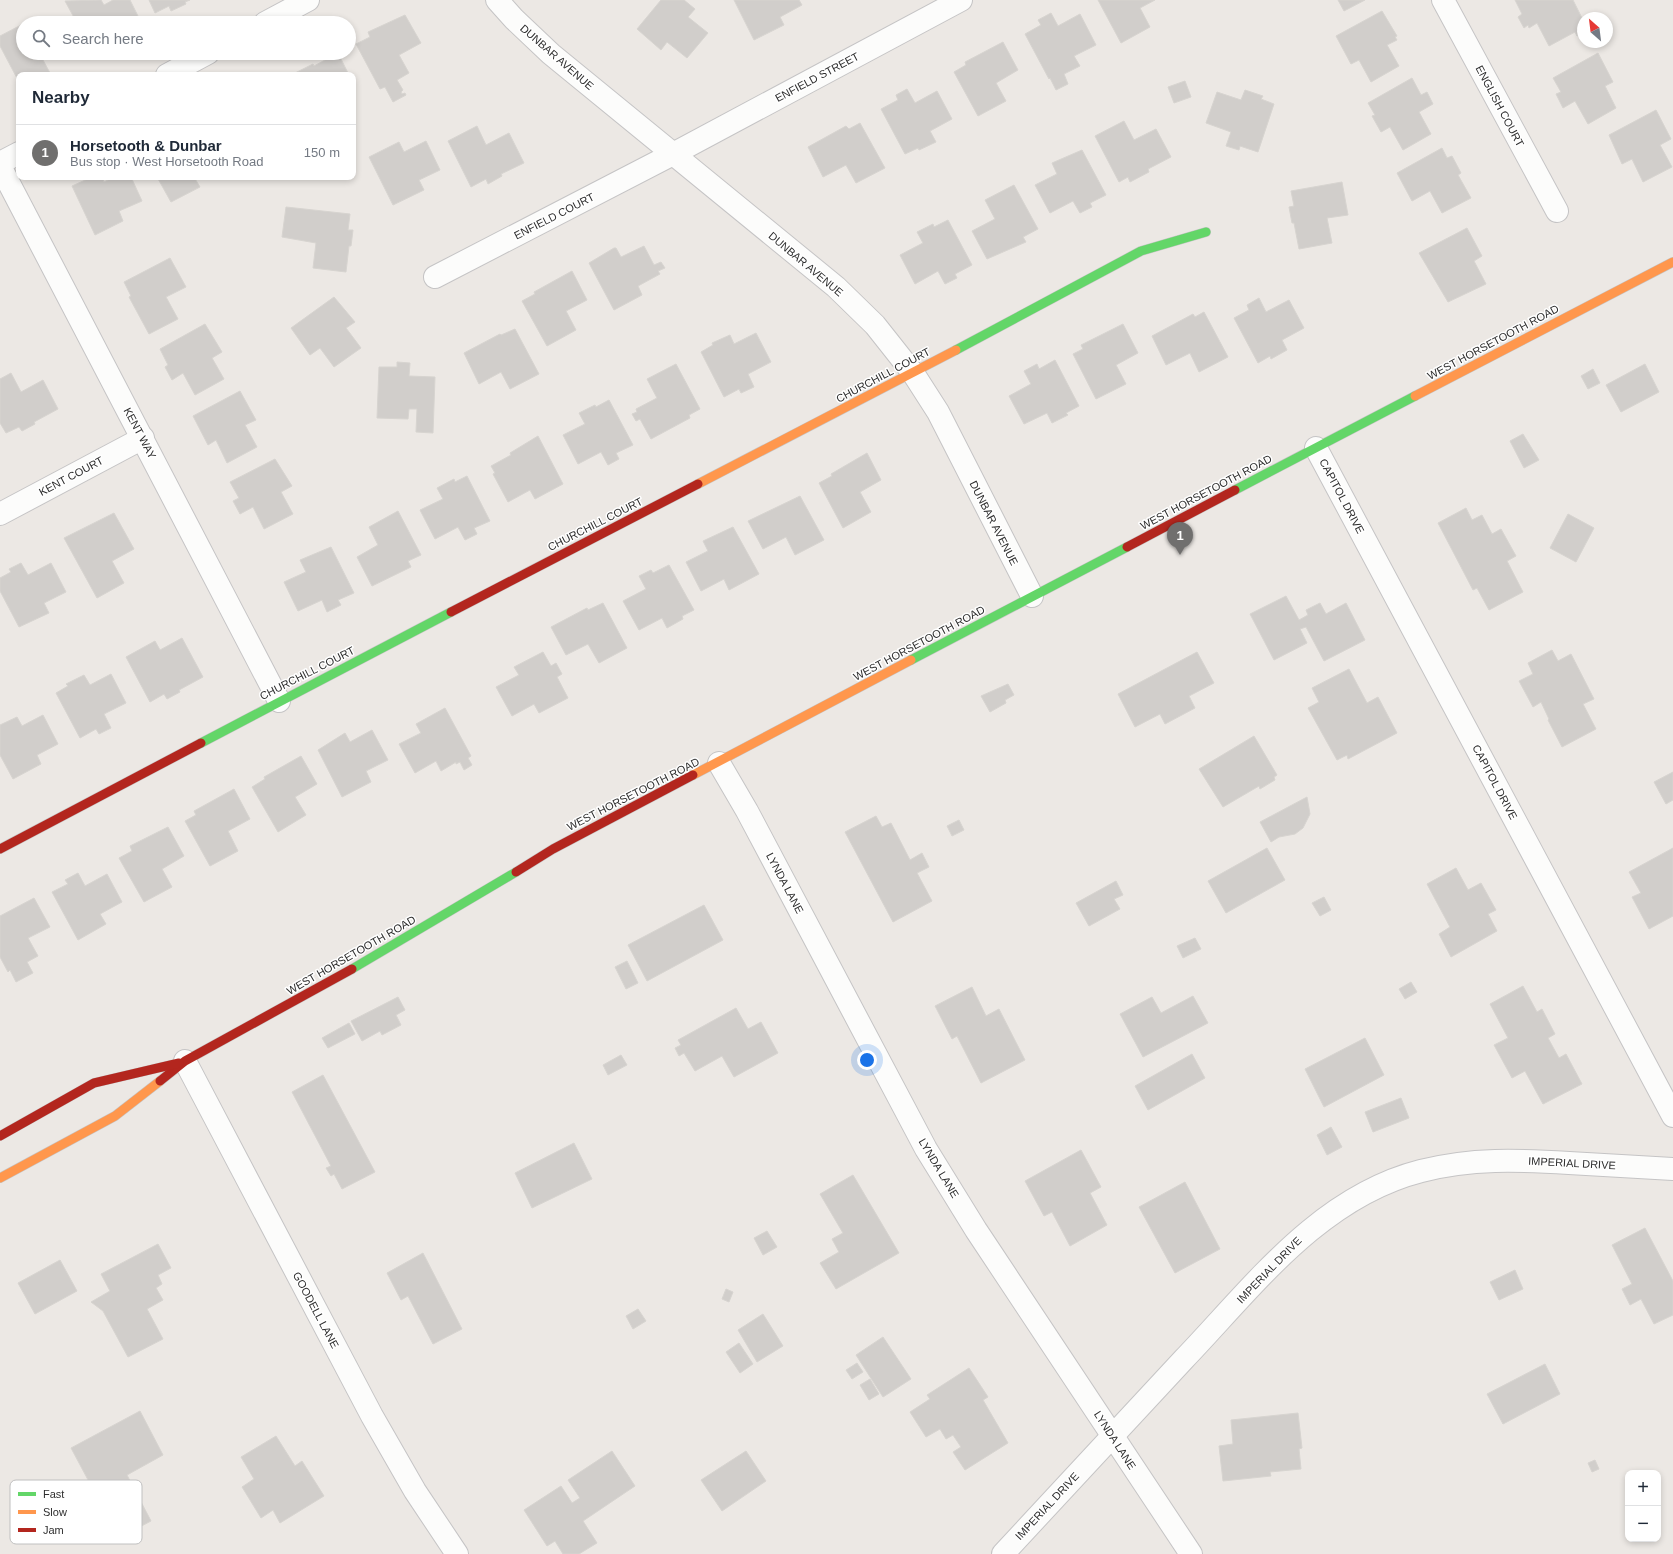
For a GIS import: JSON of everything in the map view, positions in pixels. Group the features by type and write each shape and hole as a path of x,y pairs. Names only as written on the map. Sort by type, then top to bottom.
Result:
{"main road":[{"name":"CHURCHILL COURT","path":"0,849 279,701 913,373 1141,250 1206,232"},
{"name":"WEST HORSETOOTH ROAD","path":"0,1178 116,1116 186,1061 380,952 553,849 719,763 1032,596 1673,262"},
{"name":"WEST HORSETOOTH ROAD","path":"0,1136 94,1083 186,1061"}],"street":[{"path":"278,16 308,0"},
{"name":"DUNBAR AVENUE","path":"497,0 514,19 552,54 836,287 875,325 913,373 938,412 1032,596"},
{"name":"ENFIELD STREET","path":"673,154 961,0"},
{"name":"ENGLISH COURT","path":"1443,0 1557,211"},
{"path":"173,72 195,60"},
{"name":"ENFIELD COURT","path":"435,277 673,154"},
{"path":"0,163 16,155"},
{"name":"KENT WAY","path":"0,166 279,701"},
{"name":"KENT COURT","path":"0,514 143,438"},
{"name":"CAPITOL DRIVE","path":"1316,448 1673,1116"},
{"name":"LYNDA LANE","path":"719,763 747,811 926,1149 976,1230 1191,1554"},
{"name":"GOODELL LANE","path":"186,1061 372,1416 415,1491 457,1554"},
{"name":"IMPERIAL DRIVE","path":"1003,1554 1112,1435 1294,1243 1336,1210 1374,1188 1419,1172 1461,1163 1504,1160 1673,1169"}],"building":[{"path":"101,0 104,5 113,0 130,0 138,16 73,16 65,1"},
{"path":"149,0 190,0 185,2 186,4 171,11 169,6 155,13"},
{"path":"661,0 684,0 695,9 688,17 708,33 687,58 667,42 661,50 637,29"},
{"path":"734,0 799,0 802,5 780,17 784,25 754,40"},
{"path":"1098,0 1155,0 1140,8 1150,27 1121,43"},
{"path":"1338,0 1365,0 1344,11"},
{"path":"1515,0 1573,0 1579,12 1577,12 1577,36 1575,32 1549,46 1537,23 1529,28 1528,25 1524,28 1518,17 1522,14"},
{"path":"1382,11 1397,36 1395,37 1397,40 1387,45 1399,66 1371,82 1359,60 1351,64 1336,36"},
{"path":"1051,13 1058,26 1080,14 1096,45 1074,56 1080,66 1064,74 1068,84 1056,90 1025,34 1041,25 1038,20"},
{"path":"405,15 421,43 399,55 409,73 397,80 403,90 401,92 402,94 405,93 406,95 393,102 385,87 380,89 356,44 370,37 368,32"},
{"path":"16,28 16,60 43,60 49,72 16,72 16,76 0,46 0,36"},
{"path":"1003,42 1018,70 996,83 1006,101 978,116 954,72 966,65 965,62"},
{"path":"1598,53 1613,82 1605,86 1616,108 1588,124 1575,101 1563,108 1556,94 1561,92 1553,78"},
{"path":"325,60 342,60 348,72 297,72 313,64 314,66"},
{"path":"1412,78 1421,95 1427,92 1433,104 1419,112 1431,134 1403,150 1390,127 1381,132 1372,116 1375,115 1368,103"},
{"path":"1185,81 1191,97 1174,103 1168,87"},
{"path":"907,89 915,103 937,91 952,119 930,131 936,142 919,150 918,148 905,154 881,109 898,100 896,95"},
{"path":"1245,90 1263,96 1261,99 1274,104 1258,152 1240,146 1239,150 1226,146 1231,132 1206,123 1217,92 1241,100"},
{"path":"1656,110 1671,139 1660,145 1672,167 1643,182 1632,159 1622,164 1609,135"},
{"path":"1124,121 1134,140 1156,129 1171,157 1148,169 1149,172 1130,182 1128,177 1119,182 1095,136"},
{"path":"860,123 885,168 856,183 846,165 823,177 808,147 846,126 849,129"},
{"path":"477,126 486,145 509,133 524,163 501,174 502,176 488,184 486,179 471,187 448,141"},
{"path":"426,141 440,170 419,180 424,190 393,205 369,157 399,142 404,152"},
{"path":"1442,148 1447,158 1452,156 1461,173 1458,175 1471,198 1442,213 1430,191 1412,201 1397,173"},
{"path":"1082,150 1106,195 1090,203 1092,207 1080,213 1073,201 1050,213 1035,185 1057,174 1052,163"},
{"path":"85,180 103,180 104,182 108,180 132,180 142,201 119,211 123,221 95,235 72,186"},
{"path":"159,180 196,180 200,187 171,202"},
{"path":"1342,182 1348,215 1327,218 1332,243 1299,249 1289,207 1294,206 1291,191"},
{"path":"1014,185 1038,229 1023,237 1026,242 987,259 972,231 995,219 985,200"},
{"path":"286,207 350,214 348,230 353,230 351,246 349,246 346,272 313,268 316,243 282,237"},
{"path":"948,220 972,265 955,274 957,278 945,284 938,271 915,284 900,255 923,243 917,232 933,224 934,227"},
{"path":"1467,228 1482,256 1474,261 1486,284 1448,302 1419,253"},
{"path":"644,246 654,265 661,262 665,268 658,271 660,274 638,286 642,295 614,310 589,263 614,248 616,248 621,257"},
{"path":"170,258 186,287 166,297 178,319 149,334 129,297 131,296 124,282"},
{"path":"572,271 587,300 566,311 576,330 547,346 522,301 535,294 534,292"},
{"path":"334,297 355,322 346,328 361,348 334,367 320,348 310,355 291,328"},
{"path":"1259,298 1266,312 1289,300 1304,328 1282,340 1287,350 1271,359 1270,356 1258,363 1234,318 1249,310 1247,305"},
{"path":"1204,312 1228,357 1199,372 1190,353 1166,365 1152,336 1193,314 1195,317"},
{"path":"205,324 222,352 212,358 224,379 195,395 183,373 172,380 165,367 168,365 160,349"},
{"path":"1123,324 1138,353 1116,365 1126,384 1096,399 1073,354 1083,349 1081,345"},
{"path":"515,329 539,374 510,389 501,372 479,384 464,353 500,334 501,335"},
{"path":"756,333 771,362 748,374 754,387 741,393 739,389 724,397 701,352 713,345 712,343 730,335 734,344"},
{"path":"1055,360 1079,406 1066,413 1068,415 1052,423 1047,413 1024,424 1009,396 1031,384 1024,371 1037,364 1039,369"},
{"path":"397,362 410,363 409,376 435,377 433,433 416,432 417,409 409,409 408,419 377,418 379,367 397,367"},
{"path":"676,364 700,409 689,415 690,418 651,439 640,419 636,421 632,414 637,412 636,409 657,398 647,379"},
{"path":"1645,364 1659,392 1621,412 1606,385"},
{"path":"1593,369 1600,383 1588,389 1581,376"},
{"path":"11,373 21,392 43,380 58,409 34,422 35,424 22,431 19,427 6,433 0,423 0,379"},
{"path":"240,391 256,420 245,425 257,447 227,463 216,440 208,445 193,416"},
{"path":"609,400 633,445 616,453 619,459 608,465 601,452 578,464 563,435 585,424 579,413 595,405 596,407"},
{"path":"1523,434 1539,460 1524,468 1510,441"},
{"path":"538,436 563,484 535,499 530,490 508,502 493,474 495,473 491,466 511,455 510,453"},
{"path":"867,453 881,480 860,492 871,512 843,528 819,483 832,476 831,474"},
{"path":"275,459 292,486 281,492 293,514 264,529 253,507 240,514 233,501 239,498 230,482"},
{"path":"467,476 490,521 474,528 477,534 465,540 458,527 435,539 420,510 443,499 437,488 454,479 455,482"},
{"path":"800,496 824,540 795,555 786,537 763,549 748,521"},
{"path":"1466,508 1472,520 1482,515 1492,534 1501,529 1516,556 1507,561 1523,592 1489,610 1477,588 1473,590 1438,523"},
{"path":"398,511 421,555 408,561 411,567 372,586 357,557 378,545 369,527"},
{"path":"114,513 134,549 112,561 124,583 97,598 64,538"},
{"path":"1568,514 1594,528 1576,562 1550,548"},
{"path":"733,527 759,574 729,590 724,579 701,591 686,562 708,551 703,541"},
{"path":"331,547 354,593 338,600 341,605 327,612 322,600 298,611 284,582 306,572 300,560"},
{"path":"21,563 28,575 51,563 66,592 44,603 49,613 19,627 0,591 0,578 11,572 9,569"},
{"path":"669,565 694,610 682,616 683,619 667,628 662,618 639,630 623,601 646,589 639,576 651,570 653,573"},
{"path":"1286,596 1299,620 1308,615 1306,610 1320,603 1326,614 1346,603 1365,640 1324,661 1306,627 1300,629 1307,643 1274,660 1250,614"},
{"path":"603,603 627,648 599,663 588,644 566,655 551,627 587,608 588,610"},
{"path":"182,638 203,677 179,690 180,692 167,699 164,694 150,702 126,657 155,641 160,650"},
{"path":"1552,650 1558,661 1571,654 1594,699 1583,704 1596,729 1562,747 1548,720 1549,719 1541,702 1533,707 1519,681 1533,674 1528,663"},
{"path":"543,652 551,666 556,663 562,674 557,677 568,698 539,713 534,704 512,716 496,687 519,675 514,667"},
{"path":"1197,652 1214,683 1189,696 1195,708 1165,724 1160,714 1135,727 1118,694"},
{"path":"1349,669 1367,703 1378,697 1397,733 1348,759 1347,755 1337,760 1308,708 1319,702 1312,688"},
{"path":"111,674 126,703 104,714 111,728 99,734 96,729 80,738 56,693 68,686 66,684 84,675 90,685"},
{"path":"1008,684 1014,695 1005,700 1006,703 990,712 981,696"},
{"path":"445,708 471,756 468,758 472,765 464,770 460,762 456,764 456,762 441,771 436,761 415,773 399,744 421,733 416,724"},
{"path":"43,715 58,744 37,755 41,764 13,779 0,755 0,725 17,717 22,726"},
{"path":"372,730 388,760 366,771 371,782 342,797 318,750 345,733 350,742"},
{"path":"1254,736 1277,775 1274,777 1275,780 1260,789 1259,786 1223,807 1199,769"},
{"path":"301,756 317,784 295,797 306,815 278,832 252,787 265,779 264,777"},
{"path":"1673,772 1673,800 1666,804 1654,782"},
{"path":"234,789 250,819 228,831 238,851 210,866 185,821 196,815 194,811"},
{"path":"1307,797 1310,814 1303,828 1295,834 1279,837 1271,842 1260,822"},
{"path":"876,816 882,827 891,823 910,860 922,853 929,867 917,873 932,901 893,922 845,832"},
{"path":"959,820 964,830 952,836 947,826"},
{"path":"168,827 184,856 162,869 172,887 144,902 119,858 132,851 130,846"},
{"path":"1267,848 1285,880 1226,913 1208,881"},
{"path":"1673,848 1673,916 1649,929 1632,897 1641,893 1629,872"},
{"path":"1456,868 1468,890 1481,883 1496,910 1488,914 1497,931 1451,957 1439,934 1450,927 1427,884"},
{"path":"78,873 85,886 107,874 122,902 100,914 106,924 78,940 52,892 68,884 65,880"},
{"path":"1116,881 1123,895 1114,899 1120,909 1089,926 1076,903"},
{"path":"1324,897 1331,910 1320,916 1312,903"},
{"path":"34,898 50,927 28,938 38,956 27,962 33,973 16,982 10,970 8,972 0,957 0,916"},
{"path":"704,905 723,940 647,981 628,945"},
{"path":"1195,938 1201,949 1183,958 1177,946"},
{"path":"627,961 638,983 626,989 615,967"},
{"path":"1411,982 1417,992 1405,999 1399,989"},
{"path":"1523,986 1537,1012 1542,1009 1555,1034 1548,1038 1559,1058 1566,1054 1582,1084 1543,1104 1525,1071 1512,1078 1494,1045 1508,1038 1490,1004"},
{"path":"972,987 986,1016 999,1009 1025,1060 981,1083 957,1036 952,1039 935,1006"},
{"path":"1193,996 1208,1023 1143,1057 1120,1014 1152,997 1161,1013"},
{"path":"398,997 405,1010 396,1015 401,1025 382,1035 380,1031 362,1041 351,1021"},
{"path":"736,1008 748,1029 761,1022 778,1053 734,1077 722,1056 695,1071 684,1053 679,1056 675,1048 681,1045 678,1040"},
{"path":"349,1023 355,1034 328,1048 322,1038"},
{"path":"1365,1038 1384,1075 1324,1107 1305,1069"},
{"path":"1192,1054 1205,1078 1148,1110 1135,1086"},
{"path":"621,1055 627,1065 608,1075 603,1065"},
{"path":"323,1075 375,1172 342,1189 334,1174 331,1176 326,1168 331,1166 292,1092"},
{"path":"1401,1098 1409,1118 1373,1132 1365,1112"},
{"path":"1331,1127 1342,1147 1327,1155 1317,1135"},
{"path":"574,1143 592,1179 532,1208 515,1173"},
{"path":"1081,1150 1101,1187 1090,1193 1107,1225 1070,1246 1052,1212 1044,1216 1025,1181"},
{"path":"853,1175 899,1253 836,1289 820,1263 839,1252 832,1239 843,1233 820,1194"},
{"path":"1185,1182 1220,1249 1175,1273 1139,1207"},
{"path":"1645,1228 1673,1281 1673,1315 1654,1324 1641,1299 1630,1305 1622,1289 1632,1284 1612,1245"},
{"path":"767,1231 777,1247 763,1255 754,1238"},
{"path":"158,1244 171,1268 158,1275 162,1284 156,1288 163,1300 147,1309 163,1339 128,1357 103,1311 91,1302 110,1291 101,1274"},
{"path":"423,1253 462,1329 433,1344 408,1296 401,1300 387,1273"},
{"path":"60,1260 77,1291 35,1314 18,1283"},
{"path":"1515,1270 1523,1289 1499,1300 1490,1282"},
{"path":"726,1289 733,1292 729,1302 722,1299"},
{"path":"638,1309 646,1321 633,1329 626,1316"},
{"path":"763,1314 783,1346 757,1362 738,1330"},
{"path":"883,1337 911,1379 883,1397 856,1355"},
{"path":"739,1343 753,1364 740,1373 726,1352"},
{"path":"857,1363 863,1372 852,1379 846,1370"},
{"path":"1545,1364 1560,1394 1503,1424 1487,1394"},
{"path":"969,1368 988,1397 983,1400 1008,1443 965,1470 953,1452 961,1447 953,1435 946,1439 940,1429 926,1437 910,1412 930,1399 927,1395"},
{"path":"870,1379 879,1394 869,1400 860,1385"},
{"path":"140,1411 163,1455 127,1475 130,1480 88,1480 71,1448"},
{"path":"1298,1413 1302,1448 1299,1449 1301,1469 1270,1472 1271,1476 1223,1481 1219,1446 1233,1444 1231,1420"},
{"path":"276,1436 295,1466 302,1461 324,1496 280,1523 273,1510 261,1518 242,1487 254,1479 241,1457"},
{"path":"612,1451 635,1486 583,1521 597,1543 579,1554 563,1554 555,1541 547,1546 524,1510 561,1486 572,1503 580,1498 568,1480"},
{"path":"746,1451 766,1481 722,1511 701,1480"},
{"path":"1595,1460 1599,1469 1592,1472 1588,1463"},
{"path":"142,1504 151,1521 142,1526"}],"traffic: fast":[{"path":"956,350 1141,251 1206,232"},
{"path":"1235,490 1415,396"},
{"path":"911,660 1127,547"},
{"path":"201,743 451,612"},
{"path":"352,969 516,872"}],"traffic: slow":[{"path":"1415,396 1673,262"},
{"path":"698,484 956,350"},
{"path":"693,775 911,660"},
{"path":"0,1178 115,1116 160,1081"}],"traffic: jam":[{"path":"451,612 698,484"},
{"path":"1127,547 1235,490"},
{"path":"0,849 201,743"},
{"path":"516,872 553,849 693,775"},
{"path":"160,1081 185,1061 352,969"},
{"path":"0,1136 94,1083 179,1063"}],"place":[{"name":"Horsetooth & Dunbar","path":"1180,555"}]}
